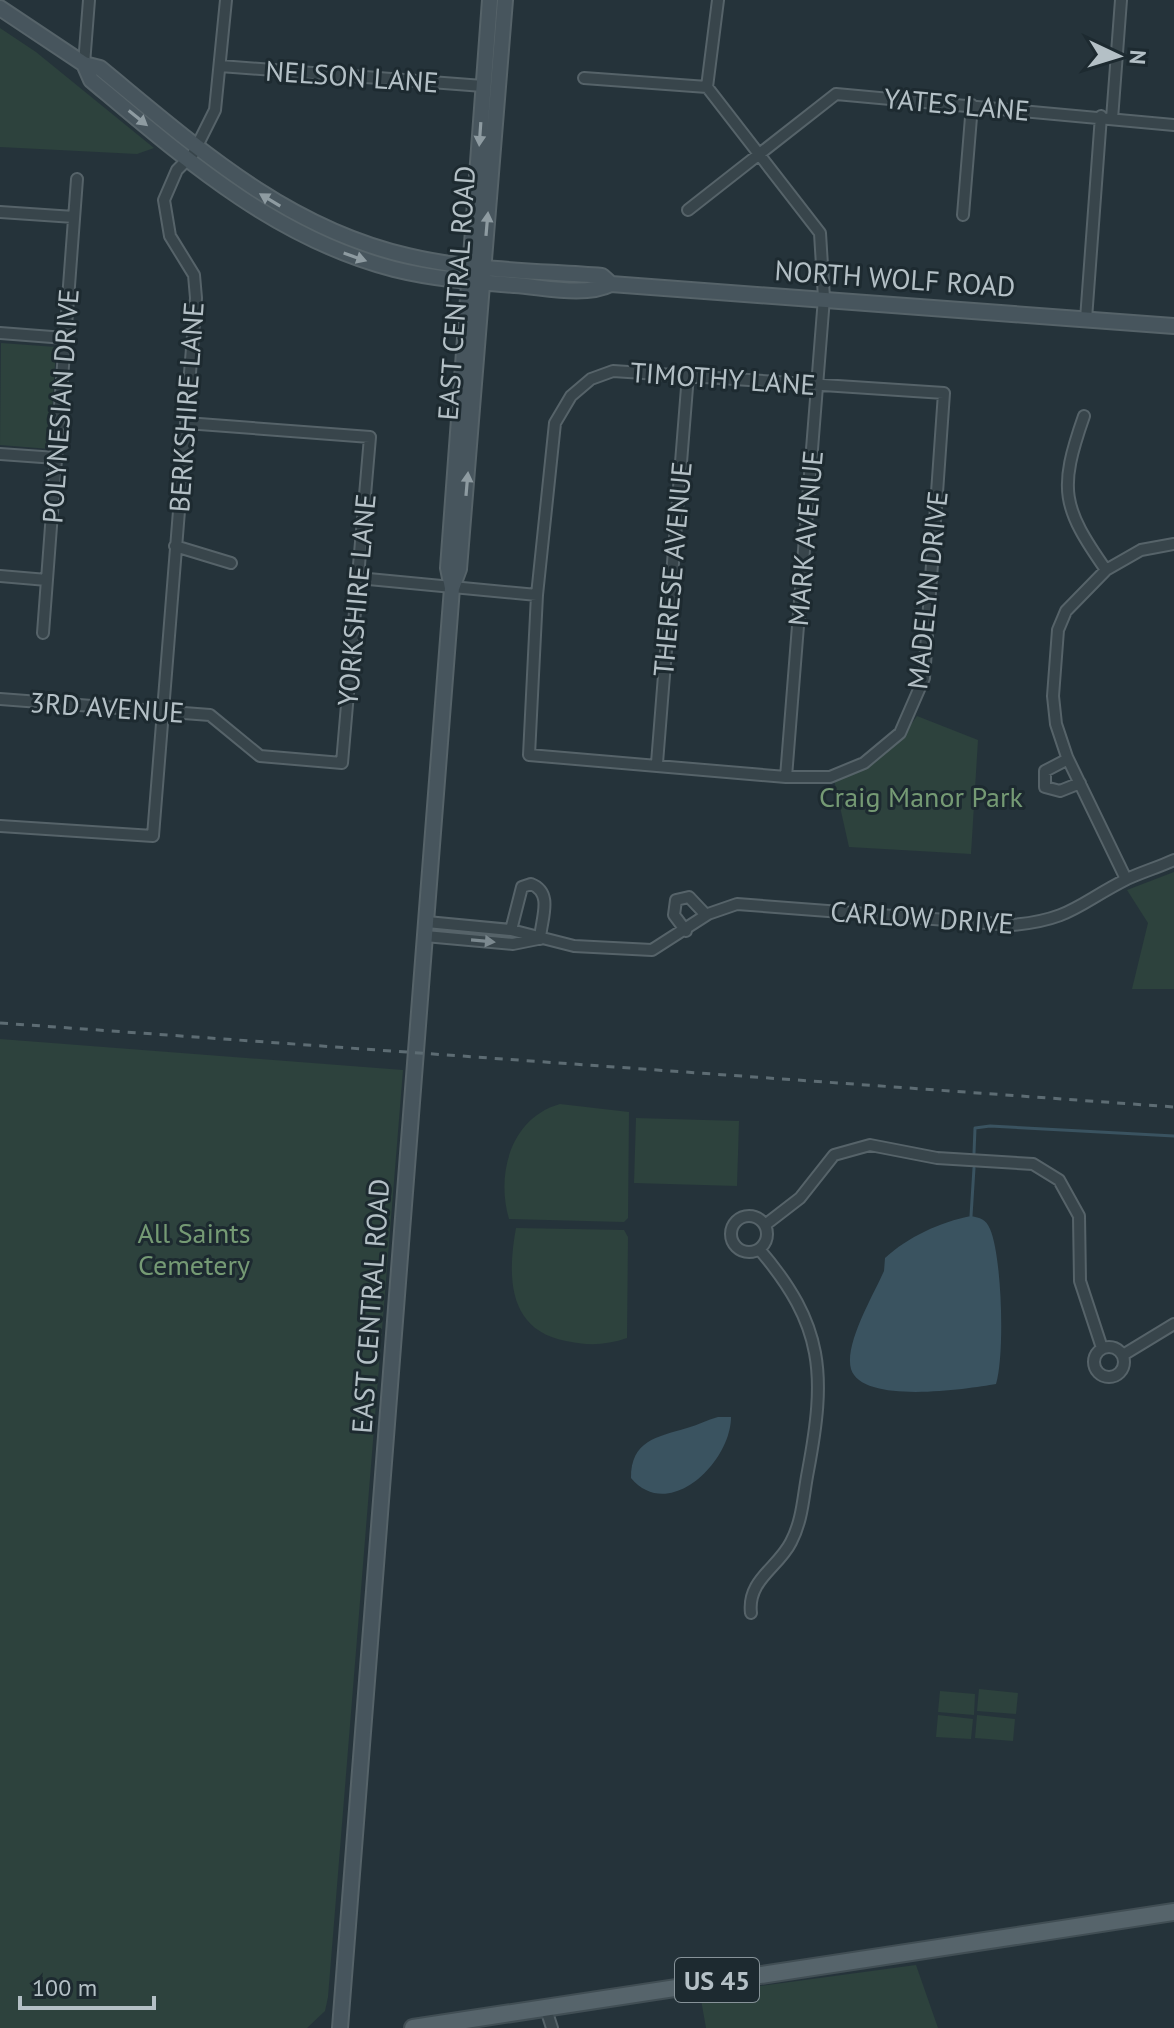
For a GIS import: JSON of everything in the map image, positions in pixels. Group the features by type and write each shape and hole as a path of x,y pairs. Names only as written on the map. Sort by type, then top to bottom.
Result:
{"main road":[{"name":"EAST CENTRAL ROAD","path":"340,2028 452,588 459,569 490,0"},
{"name":"EAST CENTRAL ROAD","path":"476,274 505,0"},
{"name":"NORTH WOLF ROAD","path":"0,8 84,64 100,68 192,153 268,200 332,232 409,257 476,274 602,276 611,284 1174,326"},
{"name":"US 45","path":"413,2028 1174,1912"}],"street":[{"path":"84,64 89,0"},
{"name":"BERKSHIRE LANE","path":"0,826 153,836 196,298 194,275 170,236 164,200 177,170 192,153 215,110 226,0"},
{"path":"584,78 707,87 718,0"},
{"path":"1086,319 1121,0"},
{"name":"NELSON LANE","path":"220,66 483,86"},
{"name":"MARK AVENUE","path":"707,87 762,154 820,233 824,298 786,777"},
{"name":"YATES LANE","path":"688,210 836,94 1174,125"},
{"path":"963,215 972,105"},
{"name":"POLYNESIAN DRIVE","path":"43,633 77,179"},
{"path":"0,212 74,217"},
{"path":"0,333 65,338"},
{"name":"TIMOTHY LANE","path":"529,755 537,595 555,423 561,409 591,379 613,371 944,393"},
{"name":"THERESE AVENUE","path":"657,763 688,375"},
{"name":"MADELYN DRIVE","path":"529,755 657,763 786,777 830,777 864,763 900,733 924,678 944,393"},
{"path":"1084,416 1072,449 1067,481 1071,516 1106,570"},
{"name":"YORKSHIRE LANE","path":"186,423 370,437 342,763"},
{"path":"0,454 56,458"},
{"path":"1126,879 1068,759 1056,724 1053,696 1058,630 1066,611 1106,570 1141,550 1174,544"},
{"path":"175,546 209,553 231,563"},
{"path":"0,576 47,580"},
{"path":"358,578 537,595"},
{"name":"3RD AVENUE","path":"0,699 210,715 260,756 342,763"},
{"path":"1068,759 1045,771 1045,787 1060,791 1080,783"},
{"name":"CARLOW DRIVE","path":"426,929 511,930 574,946 652,950 686,931 706,915 737,904 1012,925 1043,923 1075,911 1126,879 1174,860"},
{"path":"511,930 522,887 531,884 541,887 546,895 540,939"},
{"path":"686,931 674,915 676,900 689,897 706,915"},
{"name":"CARLOW DRIVE","path":"426,929 513,944 540,939"},
{"path":"765,1225 800,1198 834,1155 870,1145 937,1158 1033,1164 1059,1180 1079,1216 1080,1281 1102,1348 1094,1363 1104,1377 1121,1372 1123,1355"},
{"path":"743,1216 756,1217 765,1225 766,1241 759,1249 741,1251 732,1242 731,1230 743,1216"},
{"path":"751,1613 753,1590 783,1556 800,1523 814,1439 819,1376 816,1342 805,1315 759,1249"},
{"path":"1123,1355 1174,1324"},
{"path":"1102,1348 1114,1347 1123,1355"},
{"path":"545,2006 552,2028"}],"green space":[{"path":"0,28 36,52 154,148 137,154 0,147"},
{"path":"1,343 56,347 50,449 0,445"},
{"name":"Craig Manor Park","path":"917,716 978,740 971,854 849,847 834,780 881,756"},
{"path":"1174,872 1174,989 1132,989 1148,923 1127,890"},
{"name":"All Saints Cemetery","path":"0,1039 403,1070 328,1997 325,2011 307,2028 0,2028"},
{"path":"560,1104 629,1112 628,1218 624,1222 509,1219 504,1184 511,1150 529,1122 543,1111"},
{"path":"636,1118 739,1121 737,1186 634,1183"},
{"path":"516,1228 624,1230 628,1237 627,1338 597,1344 574,1343 547,1335 532,1326 522,1313 513,1282"},
{"path":"979,1689 1018,1693 1016,1714 977,1711"},
{"path":"940,1691 975,1694 974,1715 938,1712"},
{"path":"938,1715 973,1719 971,1739 936,1737"},
{"path":"977,1715 1015,1719 1013,1741 975,1738"},
{"path":"916,1965 938,2028 706,2028 700,1994"}],"water":[{"path":"971,1216 988,1226 997,1261 1001,1351 996,1384 917,1392 874,1387 859,1380 851,1369 852,1346 884,1271 885,1258 925,1231"},
{"path":"718,1417 731,1417 728,1434 721,1452 695,1481 663,1494 646,1490 631,1478 635,1456 647,1442"}],"waterway":[{"path":"974,1153 975,1128 990,1126 1174,1136"},
{"path":"971,1216 974,1168"}],"railway":[{"path":"0,1023 1174,1107"}]}
